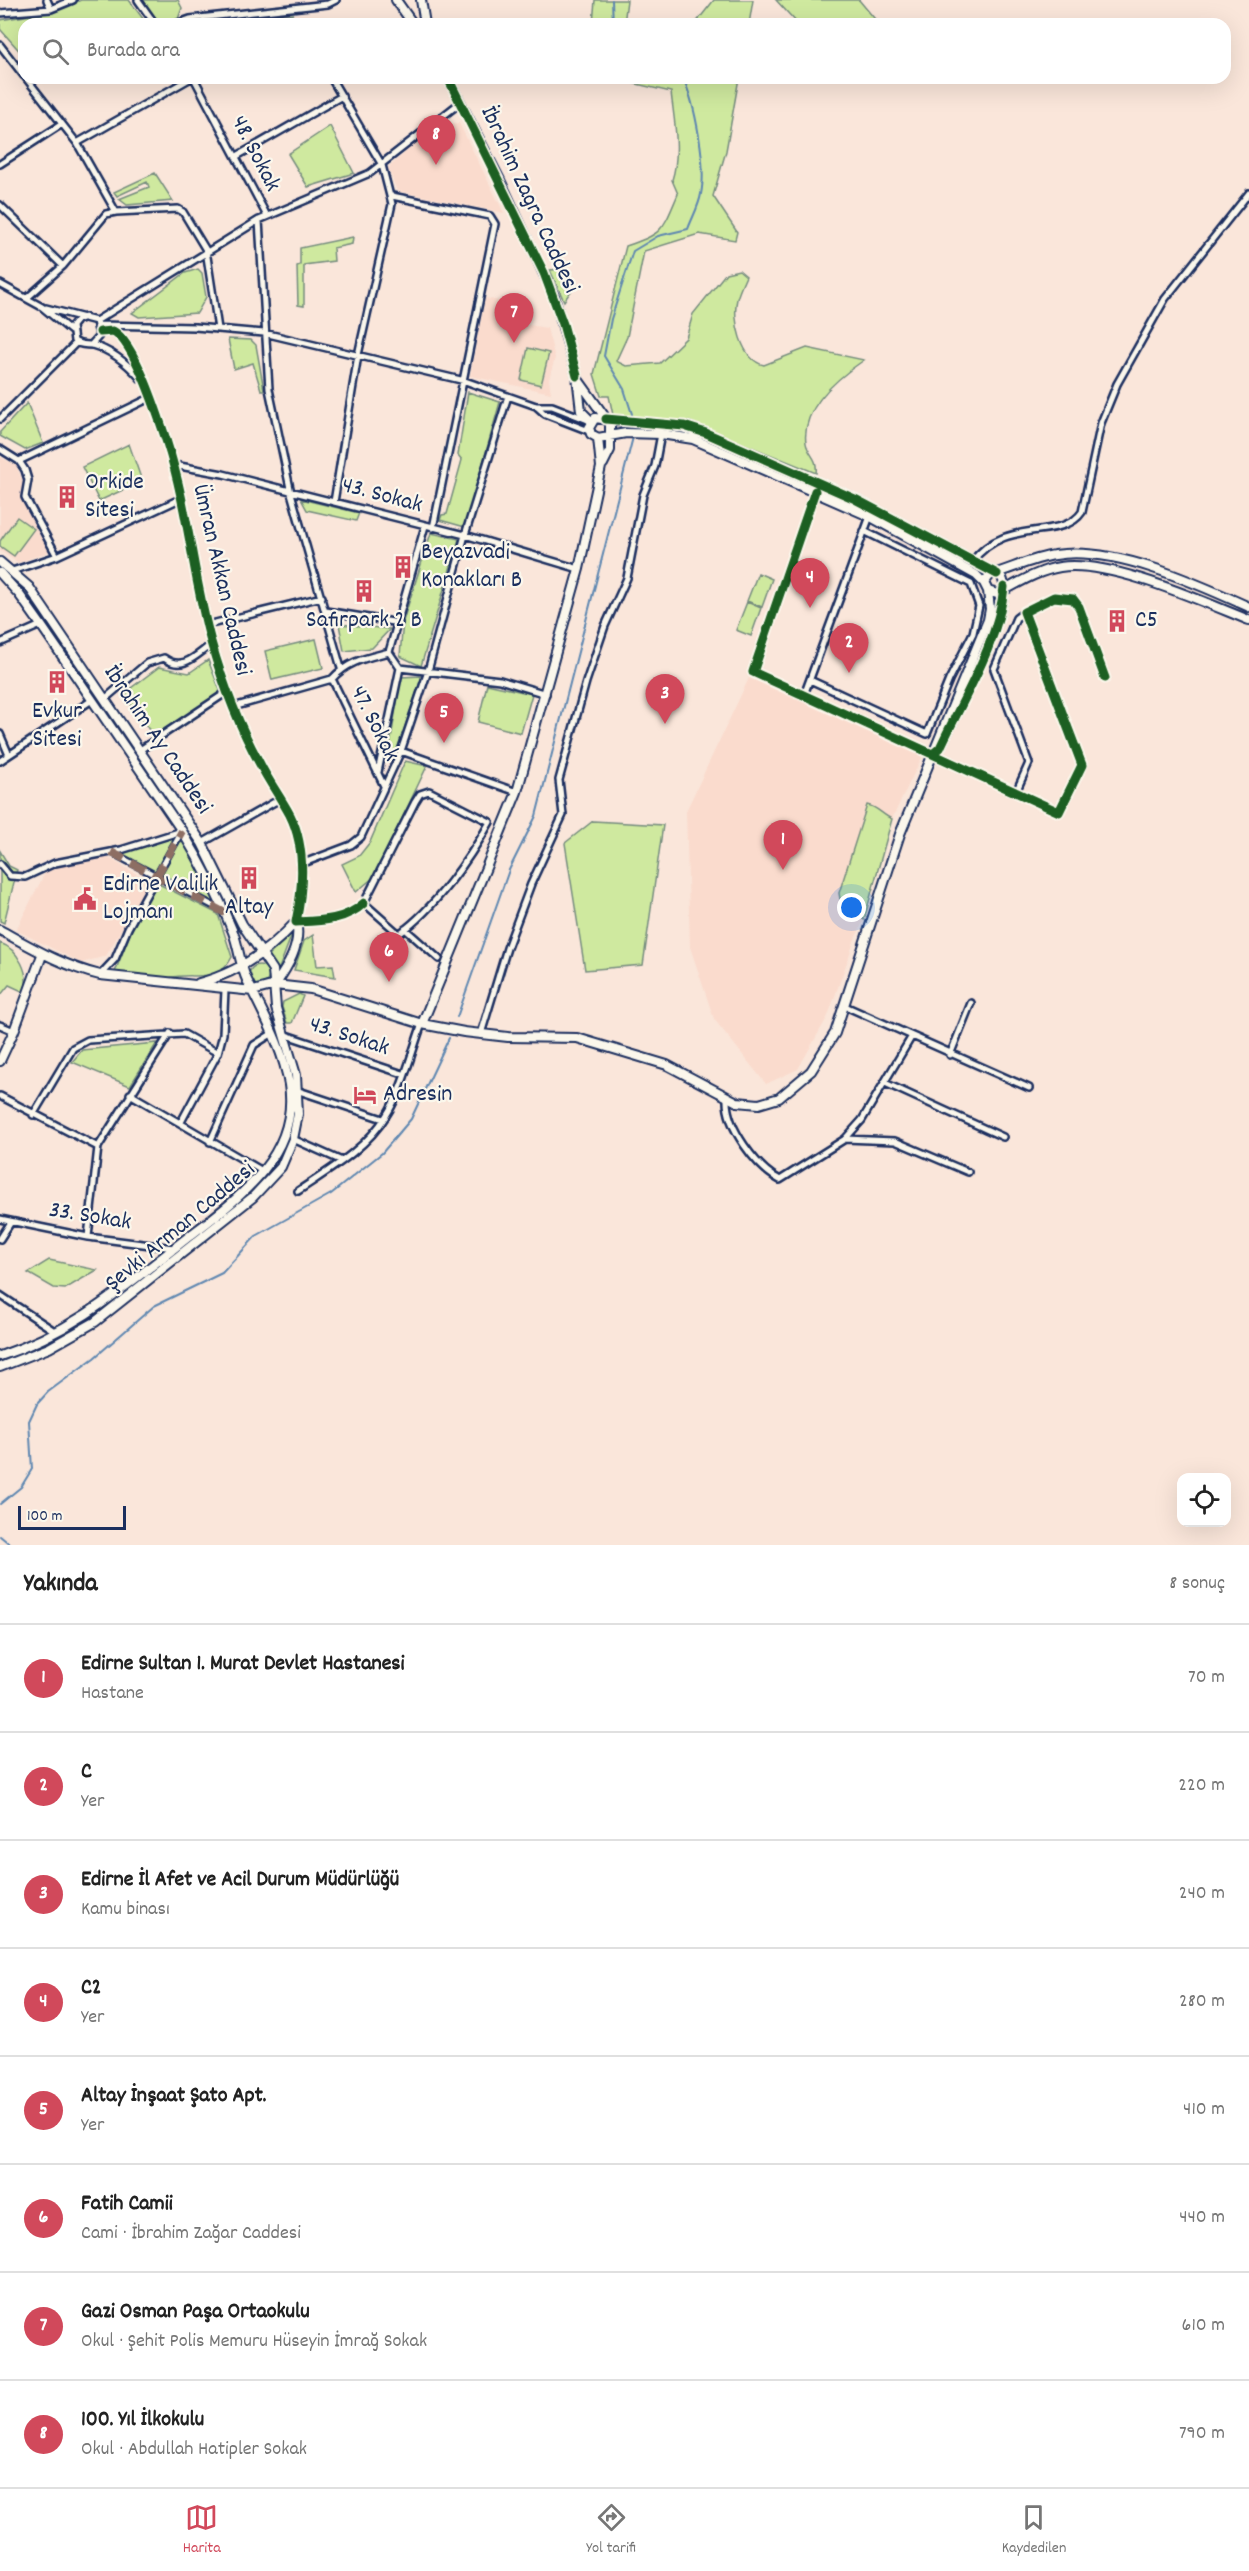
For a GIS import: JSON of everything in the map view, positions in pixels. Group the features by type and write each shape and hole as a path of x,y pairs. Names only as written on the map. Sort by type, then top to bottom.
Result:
{"main road":[{"path":"396,0 409,18"},
{"path":"420,0 423,18"},
{"name":"İbrahim Zagra Caddesi","path":"451,84 554,297 577,376 581,411 591,422"},
{"name":"İbrahim Zagra Caddesi","path":"577,376 606,419"},
{"path":"601,467 598,438 589,431 591,422 597,417 684,426 871,512 1003,577 1004,587 998,621 940,748 934,753"},
{"path":"422,1024 517,792 579,569 601,467 610,450 608,435 610,426 606,419"},
{"path":"598,438 608,435 661,434 693,439 815,491 871,512 968,570 997,594 1004,587 1041,571 1060,567 1103,568 1249,620"},
{"path":"0,930 42,955 78,970 100,975 195,984 225,990 253,991 275,985 311,989 422,1024 480,1035 577,1038 599,1043 667,1065 727,1099 759,1104 779,1098 796,1086 811,1071 835,1033 900,834 988,620 990,609 986,587 987,576 1054,555 1094,553 1127,560 1249,607"},
{"name":"İbrahim Ay Caddesi","path":"0,562 29,587 202,843 242,924 273,970 275,985"},
{"name":"İbrahim Ay Caddesi","path":"0,573 19,594 41,625 182,831 203,866 225,913 253,991"},
{"path":"275,985 290,960 297,932 296,922"},
{"path":"195,984 218,978 261,954 283,937 296,922"},
{"path":"0,1061 14,1031 42,955"},
{"name":"Şevki Arman Caddesi","path":"0,1367 67,1339 142,1288 254,1197 281,1167 293,1139 298,1114 299,1091 276,1008 275,985"},
{"path":"0,1356 58,1333 90,1314 174,1248 264,1172 279,1146 290,1109 289,1084 273,1033 253,991"}],"street":[{"path":"47,0 51,9"},
{"path":"0,13 51,9 74,0"},
{"path":"138,0 151,18"},
{"path":"199,18 328,4 336,0"},
{"path":"0,45 18,68"},
{"path":"31,84 77,144 116,212"},
{"path":"77,144 182,84"},
{"name":"48. Sokak","path":"196,84 237,156 267,216"},
{"path":"334,502 358,355 392,196 382,165 335,84"},
{"path":"237,156 342,96"},
{"path":"98,326 206,250 267,216 382,165 461,102"},
{"path":"0,164 62,124"},
{"path":"972,562 984,546 994,540 1053,527 1078,518 1082,512 1101,423 1117,384 1165,299 1249,193"},
{"path":"392,196 490,216 495,224 434,528"},
{"path":"1,209 63,266"},
{"path":"27,298 63,266 106,214 178,209 183,212 206,250 218,329"},
{"path":"259,220 269,389 291,493 341,668"},
{"path":"0,284 42,307 71,331 76,343"},
{"path":"42,307 85,317 98,326 218,329 264,333 465,381 536,406 552,406 591,422"},
{"path":"71,331 74,323 85,317"},
{"path":"91,345 97,339 98,326"},
{"name":"Ümran Akkan Caddesi","path":"98,326 113,331 126,342 150,398 174,465 207,625 227,692 260,765 295,830 301,864 300,903 296,922"},
{"path":"76,343 91,345 122,360 142,380"},
{"path":"0,419 76,343"},
{"path":"301,864 357,842 366,829 401,751 428,671 465,535 508,396"},
{"path":"19,461 150,398"},
{"path":"536,406 545,414 589,431"},
{"path":"480,1035 527,895 563,815 559,780 586,682 605,626 627,578 643,495 655,466 661,434"},
{"path":"0,449 19,461 25,470 28,480 25,497 57,556"},
{"name":"43. Sokak","path":"174,465 223,474 291,493 465,535 579,569"},
{"path":"815,491 753,672 1059,812 1082,765 1024,612"},
{"path":"12,571 57,556 182,498"},
{"path":"804,695 871,512"},
{"path":"389,652 425,526"},
{"path":"810,680 927,734 949,680 973,633 979,606 971,584 864,531"},
{"path":"994,669 1016,618 1060,596 1073,599 1079,607 1105,678"},
{"path":"207,625 322,597"},
{"path":"326,611 399,623"},
{"path":"0,643 41,625"},
{"path":"106,698 147,663 164,658 173,665 182,665 212,644"},
{"path":"233,706 332,679 341,668 354,660 389,652"},
{"path":"378,772 400,668 389,652"},
{"path":"980,662 994,669 1029,763 1016,792"},
{"path":"400,668 500,680 546,694"},
{"name":"47. Sokak","path":"332,679 384,786"},
{"path":"140,750 227,692"},
{"path":"0,761 92,700"},
{"path":"0,734 9,755"},
{"path":"401,751 517,792"},
{"path":"296,922 337,918 352,913 363,903 420,794 429,791 490,822 441,892 415,922 399,934 363,903"},
{"path":"202,843 280,799"},
{"path":"0,864 10,876 25,877 55,863 111,852 182,831"},
{"path":"100,975 115,959 128,928 182,831"},
{"path":"111,852 225,913"},
{"path":"405,929 439,958"},
{"path":"181,1122 218,1053 223,1034 225,990"},
{"path":"950,1055 971,1003"},
{"path":"845,1006 950,1055 1029,1088"},
{"path":"298,1191 342,1161 384,1119 422,1024"},
{"path":"0,1025 14,1031"},
{"path":"33,1115 73,1048 88,1040 170,1033 184,1034 218,1053"},
{"path":"88,1238 98,1147 170,1033"},
{"path":"210,1142 254,1045 273,1033"},
{"name":"43. Sokak","path":"283,1034 403,1074"},
{"path":"727,1099 731,1118 750,1154 765,1172 780,1180 845,1139 862,1120 912,1036"},
{"path":"885,1083 1003,1137"},
{"path":"299,1091 384,1119"},
{"path":"130,1094 264,1172"},
{"path":"0,1096 98,1147"},
{"path":"293,1139 342,1161"},
{"path":"845,1139 895,1141 968,1172"},
{"name":"33. Sokak","path":"0,1219 88,1238 174,1248"},
{"path":"0,1239 11,1222"},
{"path":"0,1295 58,1333"}],"shaded area":[{"path":"459,123 504,213 397,191 388,168 435,125"},
{"path":"485,298 519,305 516,323 547,328 555,358 549,379 551,393 470,376"},
{"path":"0,457 16,465 24,484 21,496 51,551 18,563 0,551"},
{"path":"749,678 922,757 892,819 864,920 828,1016 798,1069 766,1084 714,1019 690,947 686,811"},
{"name":"Edirne Valilik Lojmanı","path":"107,857 149,881 106,956 81,963 16,930 47,869"}],"green space":[{"path":"81,0 129,0 142,18 18,18 18,49 0,29 0,20 50,12"},
{"path":"141,0 178,0 182,8 178,18 154,18"},
{"path":"595,0 627,0 625,18 594,18"},
{"path":"714,0 753,0 750,18 700,18"},
{"path":"776,0 859,0 874,18 792,18"},
{"path":"293,14 286,18 204,18"},
{"path":"637,84 738,84 726,151 713,196 737,232 735,240 699,234 644,251 627,337 616,361 626,366 660,363 686,338 693,314 726,273 739,270 746,276 737,299 737,327 744,347 756,362 764,365 807,348 864,360 833,385 809,418 806,443 816,463 816,473 688,421 618,418 613,415 609,396 601,396 594,374 626,246 648,238 661,229 678,194 672,180 676,147 671,92"},
{"path":"330,126 354,173 308,187 288,154"},
{"path":"155,173 173,201 127,205 119,199 149,187 147,182 117,196 114,192"},
{"path":"353,237 352,244 333,248 334,261 304,265 304,306 298,305 297,266 300,265 300,248"},
{"path":"198,269 202,273 206,297 197,313 139,317 132,313 185,273"},
{"path":"564,269 574,287 564,301 550,270"},
{"path":"228,339 251,340 256,345 264,390 261,390 253,363 234,369"},
{"path":"528,348 549,353 541,385 521,380"},
{"path":"468,392 500,402 465,527 440,520 442,515 447,514 462,460 458,455"},
{"path":"27,403 43,443 25,450 0,436 0,432"},
{"path":"129,444 142,481 99,501 82,467"},
{"path":"301,499 359,513 356,521 307,510"},
{"path":"17,517 34,529 14,556 0,546 0,541"},
{"path":"431,533 459,539 421,666 400,656 403,621"},
{"path":"758,573 772,579 762,607 747,601"},
{"path":"747,602 761,608 751,636 736,630"},
{"path":"339,624 390,629 372,648 344,651"},
{"path":"316,639 323,668 272,680 265,651"},
{"path":"208,660 221,693 155,738 126,698 127,691 159,667 189,673"},
{"path":"422,676 393,759 389,751 401,677"},
{"path":"487,684 532,694 521,733 478,722"},
{"path":"405,761 427,766 374,877 356,892 342,864 359,856 370,842"},
{"path":"867,805 892,819 864,920 840,899 839,893"},
{"path":"593,821 663,825 643,965 585,970 565,843"},
{"path":"182,831 225,913 111,852"},
{"path":"0,851 9,866 17,870 4,923 0,921"},
{"path":"157,883 218,914 232,957 220,972 204,976 169,978 115,972 132,929"},
{"path":"292,934 278,971 269,955"},
{"path":"313,935 317,966 333,965 335,977 294,970 304,941"},
{"path":"0,943 12,951 21,963 26,978 24,992 9,985 0,996"},
{"path":"259,965 266,968 269,975 266,982 259,985 252,982 249,975 252,968"},
{"path":"299,994 303,996 292,1023 287,1023 282,1007 283,1002"},
{"path":"157,1043 130,1086 72,1062 82,1050"},
{"path":"49,1260 97,1270 65,1289 54,1288 28,1273"}],"waterway":[{"path":"612,0 613,18"},
{"path":"632,414 624,389 604,356 611,319 633,251 658,236 688,229 700,198 702,168 699,135 685,84"},
{"path":"457,1017 509,870 536,816 633,437"},
{"path":"0,1504 21,1487 32,1469 29,1421 37,1404 48,1392 94,1358 154,1306 222,1273 256,1236 331,1194 382,1153 411,1119 449,1038"},
{"path":"0,1536 11,1545"}],"marked path":[{"path":"156,877 182,831"},
{"path":"111,852 225,913"}],"cycle path":[{"path":"451,84 544,273 563,324 577,376"},
{"path":"100,332 113,331 121,338 130,350 145,382 174,468 199,593 221,673 245,735 295,827 302,868 296,922 340,917 364,903"},
{"path":"606,419 684,426 706,433 855,499 997,574"},
{"path":"815,491 753,672 1059,812 1082,765 1024,612 1054,597 1073,599 1079,607 1105,678"},
{"path":"934,753 940,748 988,649 1001,608 1004,587"}],"place":[{"name":"100. Yıl İlkokulu","path":"436,165"},
{"name":"Gazi Osman Paşa Ortaokulu","path":"514,343"},
{"name":"Orkide Sitesi","path":"67,497"},
{"name":"Beyazvadi Konakları B","path":"403,567"},
{"name":"Safirpark 2 B","path":"364,591"},
{"name":"C2","path":"810,608"},
{"name":"C5","path":"1117,621"},
{"name":"C","path":"849,673"},
{"name":"Evkur Sitesi","path":"57,682"},
{"name":"Edirne İl Afet ve Acil Durum Müdürlüğü","path":"665,724"},
{"name":"Altay İnşaat Şato Apt.","path":"444,743"},
{"name":"Edirne Sultan 1. Murat Devlet Hastanesi","path":"783,870"},
{"name":"Altay","path":"249,878"},
{"name":"Edirne Valilik Lojmanı","path":"85,899"},
{"name":"Fatih Camii","path":"389,982"},
{"name":"Adresin","path":"365,1095"}]}
